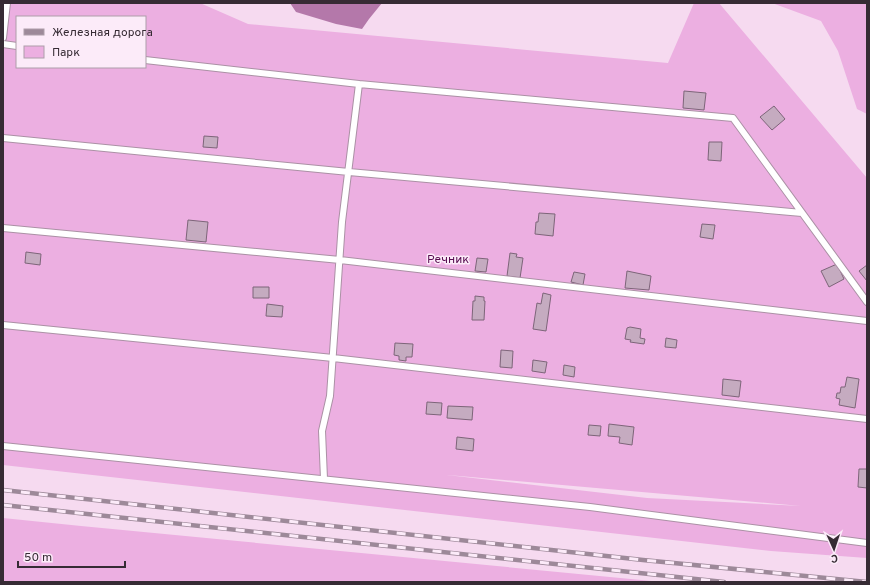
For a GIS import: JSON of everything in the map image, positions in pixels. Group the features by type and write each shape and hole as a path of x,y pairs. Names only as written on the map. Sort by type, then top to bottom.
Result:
{"lane":[{"path":"3,38 7,3"},
{"path":"3,44 16,46"},
{"path":"146,60 359,84 733,118 867,302"},
{"path":"324,479 322,431 330,396 342,222 359,84"},
{"path":"3,138 349,172 802,213"},
{"path":"3,228 340,260 867,321"},
{"path":"3,325 333,358 867,419"},
{"path":"3,446 590,507 867,543"}],"green space":[{"name":"Речник","path":"3,3 200,3 248,24 668,63 694,3 719,3 867,178 867,558 771,551 3,465","holes":["448,475 801,506 647,498"]},
{"path":"772,3 867,3 867,114 857,109 838,51 821,21"},
{"path":"3,518 81,526 662,582 3,582"}],"shaded area":[{"path":"290,3 382,3 362,29 336,24 296,12"}],"building":[{"path":"684,91 706,93 704,110 683,108"},
{"path":"774,106 785,119 772,130 760,117"},
{"path":"204,136 218,137 217,148 203,147"},
{"path":"709,142 722,142 721,161 708,160"},
{"path":"539,213 555,214 553,236 535,234 536,222 538,222"},
{"path":"188,220 208,222 206,242 186,240"},
{"path":"702,224 715,225 713,239 700,237"},
{"path":"26,252 41,254 40,265 25,263"},
{"path":"510,253 517,254 516,257 523,258 520,278 507,276"},
{"path":"477,258 488,259 486,272 475,271"},
{"path":"837,264 844,279 829,287 821,271"},
{"path":"867,265 867,281 859,271"},
{"path":"627,271 651,276 649,290 625,288"},
{"path":"574,272 585,274 583,285 571,282"},
{"path":"253,287 269,287 269,298 253,298"},
{"path":"543,293 551,295 546,331 533,329 537,303 541,304"},
{"path":"475,296 484,297 484,320 472,320 473,301 475,301"},
{"path":"267,304 283,306 282,317 266,316"},
{"path":"630,327 641,329 640,338 645,339 644,344 630,342 631,340 625,339 627,328"},
{"path":"666,338 677,340 676,348 665,347"},
{"path":"395,343 413,344 412,357 406,357 406,361 399,360 399,356 394,355"},
{"path":"501,350 513,351 512,368 500,367"},
{"path":"533,360 547,362 545,373 532,371"},
{"path":"564,365 575,367 574,377 563,375"},
{"path":"847,377 859,379 855,408 839,405 840,399 836,398 837,393 840,393 841,387 845,387"},
{"path":"723,379 741,381 739,397 722,395"},
{"path":"427,402 442,403 441,415 426,414"},
{"path":"448,406 473,407 472,420 447,418"},
{"path":"609,424 634,427 632,445 619,443 620,437 608,436"},
{"path":"589,425 601,426 600,436 588,435"},
{"path":"457,437 474,439 473,451 456,449"},
{"path":"859,469 867,469 867,488 858,487"}],"railway":[{"path":"3,490 643,560 867,582"},
{"path":"3,505 724,582"}]}
